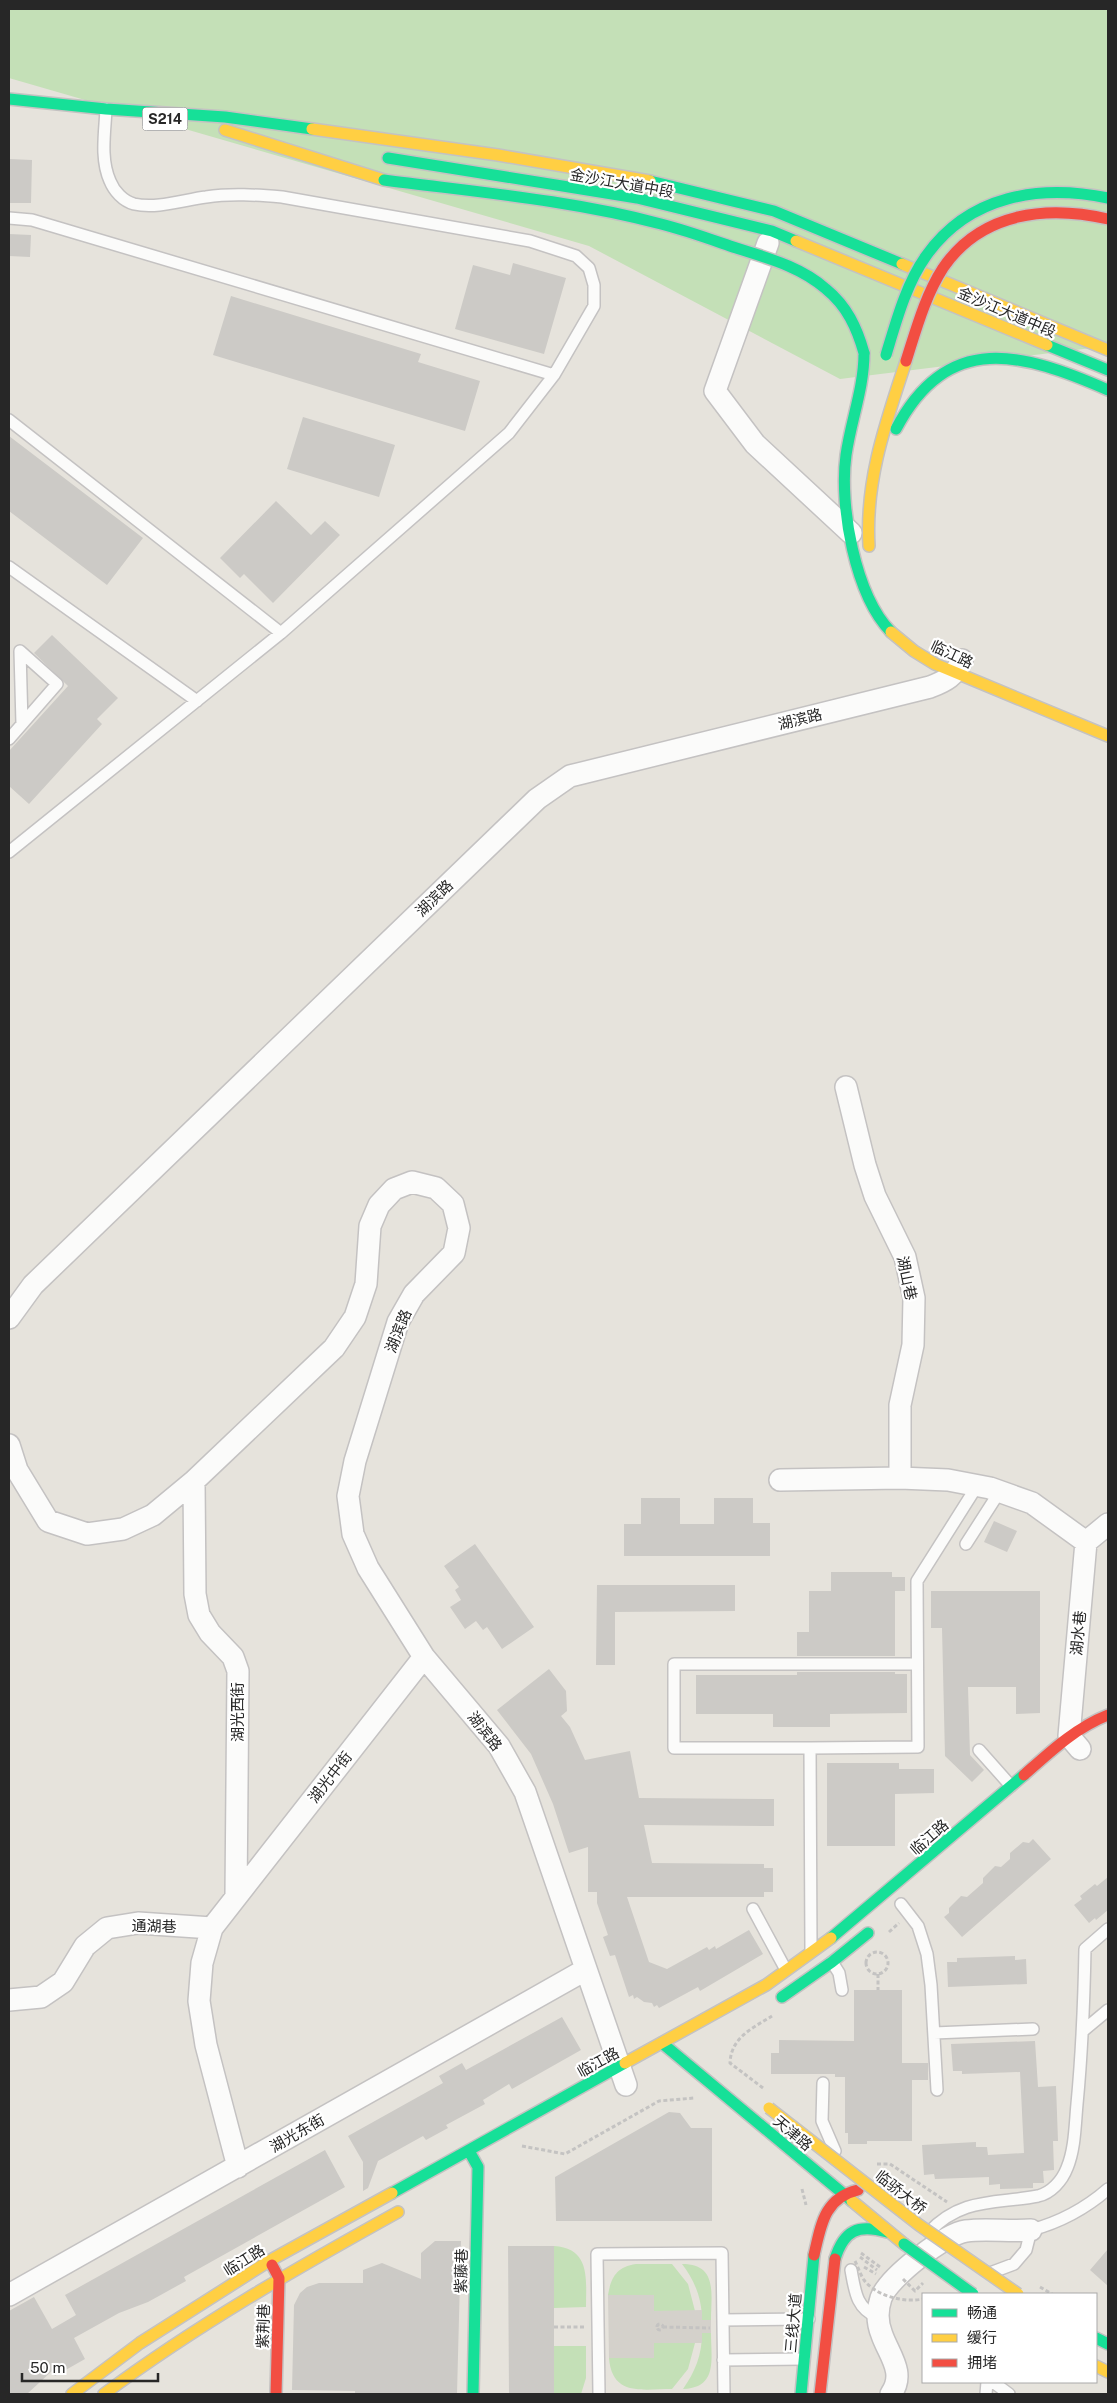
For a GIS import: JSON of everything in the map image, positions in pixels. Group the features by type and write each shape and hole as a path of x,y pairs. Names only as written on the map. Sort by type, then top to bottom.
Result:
{"main road":[{"name":"金沙江大道中段","path":"9,99 106,109 225,117 498,155 640,178 774,211 1108,350"},
{"name":"金沙江大道中段","path":"106,109 312,145"},
{"path":"225,130 384,180 547,201 642,220 753,253 809,276 826,288 852,317 864,353 865,373 849,438 844,473 844,493 871,557"},
{"name":"金沙江大道中段","path":"380,156 637,198 772,231 1108,370"},
{"path":"884,359 902,303 926,254 960,220 1001,198 1050,190 1108,198"},
{"path":"858,528 871,468 921,314 943,268 971,237 1006,219 1046,210 1090,214 1108,219"},
{"path":"858,528 902,415 925,385 942,373 959,364 980,358 1003,357 1034,362 1108,390"},
{"path":"858,528 851,473 864,427"},
{"name":"临江路","path":"858,528 859,578 877,618 892,636 910,651 959,663 1108,736"},
{"name":"临江路","path":"72,2394 140,2343 269,2261 469,2151 624,2080 662,2043 679,2049 816,1950 1011,1786 1078,1747 1095,1720 1108,1715"},
{"path":"776,2001 832,1962 880,1922"},
{"name":"天津路","path":"662,2043 679,2049 841,2194 887,2232 972,2293"},
{"name":"临骄大桥","path":"766,2100 880,2195 1017,2293"},
{"name":"紫藤巷","path":"469,2151 478,2167 473,2394"},
{"path":"796,2154 816,2187"},
{"path":"814,2255 824,2218 834,2200 841,2194 858,2190 880,2195"},
{"path":"814,2255 818,2204"},
{"path":"104,2394 151,2359 279,2278 409,2206"},
{"path":"820,2394 835,2259 842,2240 850,2233 866,2228 887,2232"},
{"name":"三线大道","path":"802,2394 814,2255"},
{"path":"269,2261 279,2278"},
{"name":"紫荆巷","path":"276,2394 279,2278"}],"street":[{"path":"772,231 715,391 755,444 858,528"},
{"name":"湖滨路","path":"9,1318 40,1278 536,799 570,776 930,687 946,681 959,663"},
{"name":"湖山巷","path":"846,1087 865,1165 875,1196 905,1257 914,1298 913,1345 900,1405 900,1478"},
{"name":"湖滨路","path":"9,1445 17,1470 48,1521 87,1534 123,1529 152,1515 194,1481 334,1348 355,1317 366,1284 370,1226 379,1205 394,1189 412,1182 436,1188 453,1204 459,1228 454,1253 414,1294 398,1322 355,1461 348,1496 353,1534 364,1559 424,1657 499,1746 525,1792 624,2080"},
{"path":"780,1480 900,1478 948,1480 1000,1491 1032,1503 1086,1542 1108,1524"},
{"name":"湖光西街","path":"194,1481 195,1594 199,1615 210,1633 233,1657 238,1671 236,1897"},
{"name":"湖水巷","path":"1078,1747 1086,1542"},
{"name":"湖光中街","path":"212,1928 424,1657"},
{"name":"通湖巷","path":"9,2000 41,1998 63,1982 85,1946 108,1928 138,1923 212,1928"},
{"path":"212,1928 202,1963 199,2000 206,2045 238,2166"},
{"name":"湖光东街","path":"9,2295 585,1970"},
{"path":"891,2394 895,2388 898,2370 892,2352 882,2336 877,2318 881,2298 886,2289 910,2265 947,2239 966,2231 1008,2232 1031,2230"}],"lane":[{"path":"9,852 281,633 509,433 554,375 594,306 594,285 589,268 576,256 530,241 282,197 245,194 208,196 148,206 131,203 118,194 110,181 104,157 106,109"},
{"path":"9,218 32,220 554,375"},
{"path":"9,420 281,633"},
{"path":"9,567 197,701"},
{"path":"9,739 57,684 20,651 22,724"},
{"path":"917,1664 674,1664 674,1748 918,1747 917,1581 977,1486"},
{"path":"966,1544 1000,1491"},
{"path":"810,1748 816,1950 832,1962 839,1973 842,1990"},
{"path":"979,1750 1011,1786"},
{"path":"901,1904 922,1934 929,1967 928,2007 934,2033 937,2090"},
{"path":"753,1909 786,1972"},
{"path":"910,2265 910,2253 933,2228 955,2212 978,2203 1046,2193 1064,2176 1070,2160 1074,2133 1084,2030 1085,1949 1108,1929"},
{"path":"1084,2030 1108,2010"},
{"path":"934,2033 1033,2029"},
{"path":"823,2083 822,2121 846,2174"},
{"path":"963,2293 968,2284 994,2270 1014,2264 1026,2250 1031,2230 1068,2217 1088,2206 1108,2190"},
{"path":"599,2394 597,2254 722,2253 724,2394"},
{"path":"853,2266 859,2304 864,2310 877,2318"},
{"path":"723,2324 808,2319 828,2320"},
{"path":"723,2360 824,2359"},
{"path":"994,2383 1009,2394"}],"path":[{"path":"877,1952 884,1955 888,1961 887,1969 878,1974 869,1970 866,1964 870,1955 877,1952"},
{"path":"878,1974 878,1990"},
{"path":"730,2063 766,2100"},
{"path":"517,2145 565,2154 659,2101 699,2098"},
{"path":"890,2164 939,2196"},
{"path":"801,2186 807,2211"},
{"path":"881,2267 856,2251 878,2271 874,2274 864,2267 862,2272 886,2289"},
{"path":"853,2266 877,2291 905,2300 922,2299"},
{"path":"660,2319 660,2334"},
{"path":"653,2326 723,2324"},
{"path":"554,2327 598,2326"}],"green space":[{"path":"9,9 1108,9 1108,346 840,379 589,246 9,78"},
{"path":"554,2246 566,2248 575,2253 580,2259 586,2276 586,2307 554,2308"},
{"path":"672,2264 688,2284 695,2311 654,2311 654,2295 608,2295 616,2274 629,2265"},
{"path":"682,2264 694,2265 702,2269 707,2275 711,2291 711,2320 702,2320 697,2290"},
{"path":"702,2333 711,2333 710,2370 707,2378 702,2383 683,2389 697,2363 701,2349"},
{"path":"654,2343 695,2343 688,2369 672,2389 631,2388 623,2385 616,2379 611,2371 609,2358 654,2358"},
{"path":"554,2346 586,2346 586,2378 581,2394 554,2394"}],"shaded area":[{"path":"608,2295 654,2295 654,2311 702,2310 702,2320 711,2320 711,2333 702,2333 702,2343 654,2343 654,2358 609,2358"}],"building":[{"path":"9,159 32,160 31,203 9,203"},
{"path":"9,234 31,235 30,257 9,256"},
{"path":"513,263 566,278 544,354 455,329 473,265 510,275"},
{"path":"231,296 421,354 418,362 480,381 465,431 213,355"},
{"path":"303,417 395,445 379,497 287,469"},
{"path":"9,436 143,538 107,585 9,511"},
{"path":"276,501 311,535 325,521 340,535 273,603 244,574 240,578 220,558"},
{"path":"52,635 118,698 97,719 102,724 29,804 9,786 9,751 68,686 34,653"},
{"path":"641,1498 680,1498 680,1524 714,1524 714,1498 753,1498 753,1523 770,1523 770,1556 624,1556 624,1524 641,1524"},
{"path":"994,1521 1017,1531 1007,1552 984,1542"},
{"path":"475,1544 534,1627 502,1649 487,1627 483,1630 476,1621 465,1629 450,1607 461,1600 455,1590 459,1587 444,1566"},
{"path":"831,1572 892,1572 892,1577 905,1577 905,1591 895,1591 895,1656 797,1656 797,1632 809,1632 809,1591 831,1591"},
{"path":"597,1585 735,1585 735,1611 615,1612 615,1665 596,1665"},
{"path":"931,1591 1040,1591 1040,1713 1016,1714 1016,1687 968,1687 970,1755 984,1770 972,1782 945,1756 942,1628 931,1628"},
{"path":"549,1669 566,1691 567,1711 561,1716 570,1727 585,1760 630,1751 639,1798 774,1799 774,1826 644,1825 652,1863 764,1864 764,1868 773,1868 773,1892 764,1892 764,1897 627,1897 649,1962 667,1969 707,1947 709,1950 715,1946 716,1949 749,1930 763,1954 700,1991 698,1987 659,2008 657,2005 654,2007 652,2003 644,2002 637,1997 634,1999 633,1995 629,1997 615,1955 610,1956 603,1937 608,1935 597,1903 597,1892 588,1892 588,1847 569,1853 553,1804 531,1754 497,1710"},
{"path":"797,1672 895,1672 895,1674 907,1674 907,1713 830,1714 830,1727 773,1727 773,1714 696,1714 696,1675 797,1675"},
{"path":"827,1763 899,1763 899,1769 934,1769 934,1793 895,1794 895,1846 827,1846"},
{"path":"1033,1839 1051,1859 962,1937 944,1917 949,1913 949,1908 961,1896 967,1897 983,1883 983,1878 995,1866 1001,1867 1010,1859 1010,1853 1023,1842 1029,1843"},
{"path":"1108,1877 1108,1910 1089,1923 1074,1905 1082,1899 1080,1896 1095,1884 1097,1886"},
{"path":"1015,1956 1015,1960 1026,1959 1027,1984 948,1987 947,1962 957,1962 957,1958"},
{"path":"854,1990 902,1990 902,2063 928,2063 928,2080 912,2080 912,2141 867,2141 867,2144 848,2144 848,2133 845,2133 845,2077 835,2077 835,2074 771,2074 771,2053 779,2053 779,2040 854,2041"},
{"path":"562,2017 581,2050 512,2089 509,2084 483,2100 485,2104 446,2125 448,2128 426,2140 423,2136 378,2161 368,2188 363,2191 363,2162 348,2136 443,2083 439,2076 462,2063 466,2070"},
{"path":"1035,2041 1038,2087 1056,2086 1058,2141 1053,2141 1054,2170 1043,2171 1044,2183 1033,2183 1033,2188 1000,2189 1000,2184 989,2185 989,2177 935,2179 934,2174 924,2175 922,2145 976,2142 976,2147 987,2147 988,2155 1024,2153 1020,2072 962,2074 962,2071 953,2071 951,2044"},
{"path":"669,2112 680,2113 691,2128 712,2128 712,2221 556,2221 555,2177"},
{"path":"325,2150 345,2187 184,2277 186,2281 148,2302 119,2313 74,2338 85,2359 55,2376 52,2371 27,2394 9,2394 9,2311 34,2297 52,2329 76,2315 65,2295"},
{"path":"435,2241 461,2241 457,2394 355,2394 355,2391 292,2390 294,2305 300,2293 307,2287 319,2283 363,2283 363,2270 382,2263 421,2279 421,2253"},
{"path":"508,2246 554,2246 554,2394 509,2394"},
{"path":"1108,2249 1108,2286 1090,2270"}],"traffic: fast":[{"path":"9,99 106,109 225,117 312,129"},
{"path":"388,158 637,198 772,231 796,241"},
{"path":"384,180 593,209 670,226 768,258 804,274 833,296 850,318 864,353"},
{"path":"650,181 774,211 902,264"},
{"path":"886,355 902,304 919,267 943,235 963,219 985,207 1008,199 1032,194 1082,194 1108,198"},
{"path":"1047,345 1108,370"},
{"path":"864,353 860,391 846,455 844,476 845,499 852,549 859,573 878,616 891,632"},
{"path":"896,429 917,397 939,376 964,363 990,358 1017,360 1046,367 1108,390"},
{"path":"831,1938 1024,1775"},
{"path":"782,1997 832,1962 868,1933"},
{"path":"662,2043 852,2201"},
{"path":"392,2193 625,2063"},
{"path":"469,2151 478,2167 473,2394"},
{"path":"835,2259 843,2241 854,2232 860,2229 887,2232"},
{"path":"904,2244 972,2293"},
{"path":"801,2394 814,2255"},
{"path":"1097,2338 1108,2344"}],"traffic: slow":[{"path":"312,129 498,155 650,181"},
{"path":"225,130 384,180"},
{"path":"796,241 1047,345"},
{"path":"902,264 1108,350"},
{"path":"869,546 870,498 878,452 906,361"},
{"path":"891,632 914,651 935,664 1108,736"},
{"path":"625,2063 766,1985 831,1938"},
{"path":"769,2108 919,2225 1017,2293"},
{"path":"72,2394 140,2343 269,2261 392,2193"},
{"path":"852,2201 904,2244"},
{"path":"104,2394 211,2321 285,2276 398,2212"},
{"path":"1097,2366 1108,2372"}],"traffic: jam":[{"path":"906,361 921,313 943,268 958,249 976,235 996,224 1017,217 1039,214 1062,213 1108,219"},
{"path":"1024,1775 1053,1749 1096,1720 1108,1715"},
{"path":"814,2255 822,2223 831,2206 838,2199 858,2190"},
{"path":"820,2394 835,2259"},
{"path":"272,2265 279,2278 276,2394"}]}
